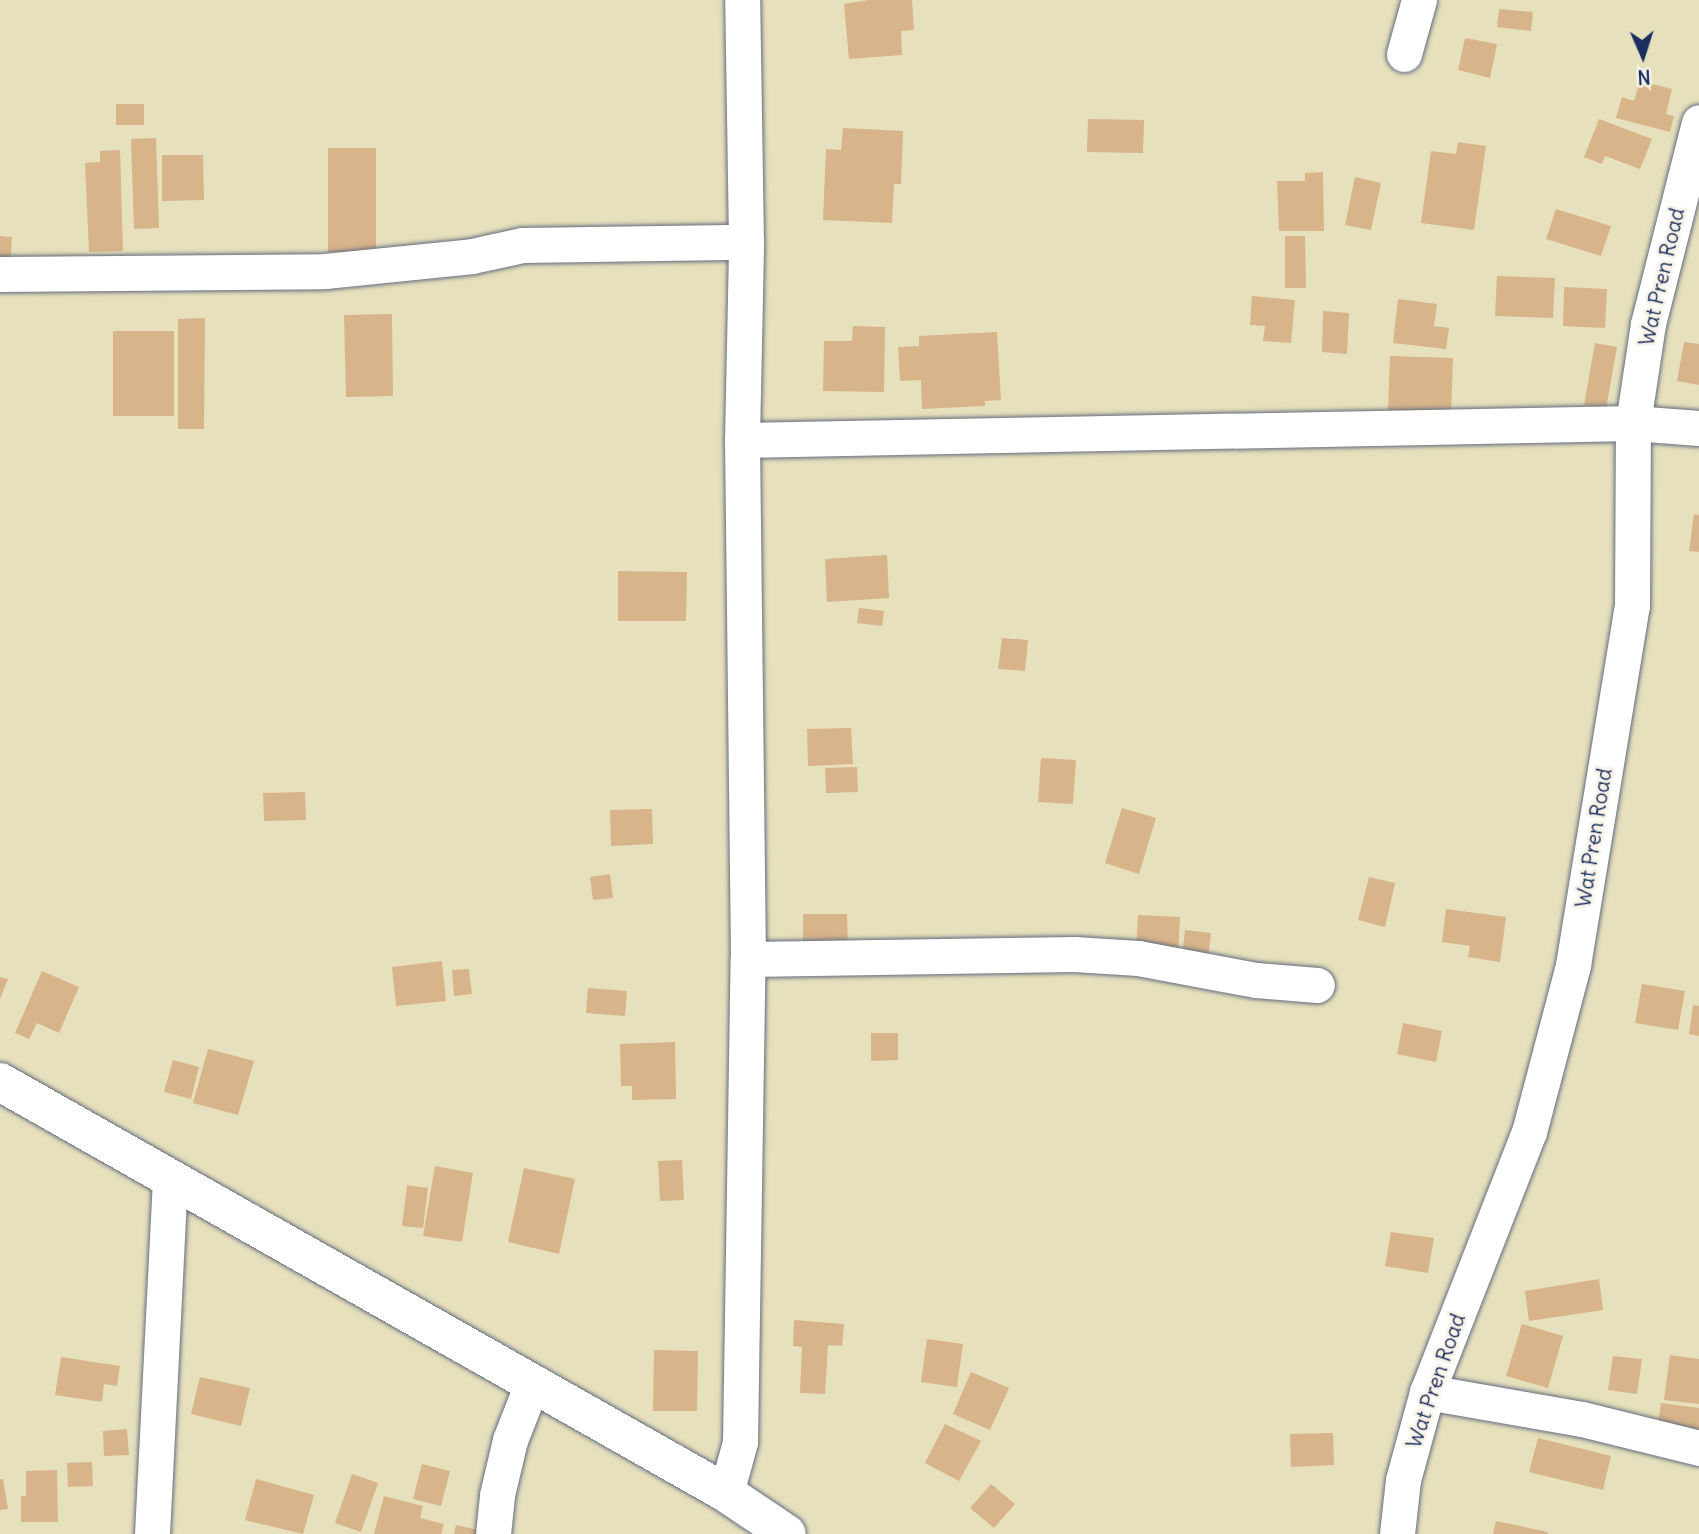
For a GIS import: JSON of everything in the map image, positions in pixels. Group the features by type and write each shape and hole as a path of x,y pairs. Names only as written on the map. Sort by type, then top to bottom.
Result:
{"street":[{"path":"726,1493 740,1442 748,959 742,440 746,242 742,0"},
{"path":"1404,54 1419,0"},
{"name":"Wat Pren Road","path":"1397,1534 1403,1480 1427,1392 1529,1132 1573,965 1632,606 1633,423 1648,324 1699,122"},
{"path":"0,274 325,271 472,256 522,246 746,242"},
{"path":"742,440 1633,423 1699,428"},
{"path":"748,959 1074,954 1138,958 1256,981 1317,985"},
{"path":"0,1082 170,1180 521,1411 726,1493 768,1528"},
{"path":"152,1534 170,1180"},
{"path":"1427,1392 1582,1419 1699,1448"},
{"path":"493,1534 497,1495 521,1411"}],"building":[{"path":"869,0 912,0 914,30 901,31 902,55 849,59 844,4"},
{"path":"1499,9 1533,12 1531,31 1497,27"},
{"path":"1465,38 1497,44 1490,78 1458,70"},
{"path":"1640,81 1672,89 1666,114 1674,116 1670,132 1616,118 1622,97 1634,101"},
{"path":"116,104 144,104 144,125 116,125"},
{"path":"1088,119 1144,120 1143,153 1087,152"},
{"path":"1599,119 1652,139 1640,169 1605,156 1602,164 1584,157"},
{"path":"843,128 903,131 901,184 894,184 892,223 823,220 826,149 841,150"},
{"path":"156,138 159,228 134,229 131,139"},
{"path":"1458,142 1486,146 1474,230 1421,223 1431,151 1456,154"},
{"path":"328,148 376,148 376,252 328,252"},
{"path":"120,150 123,251 89,252 85,163 100,162 100,151"},
{"path":"162,155 203,155 204,200 162,201"},
{"path":"1323,172 1324,231 1279,231 1277,181 1305,181 1305,173"},
{"path":"1355,177 1381,183 1371,230 1345,225"},
{"path":"1556,209 1611,226 1601,256 1546,239"},
{"path":"0,236 12,237 10,270 0,269"},
{"path":"1285,236 1305,236 1306,288 1285,288"},
{"path":"1497,276 1555,278 1553,318 1495,316"},
{"path":"1564,287 1607,289 1605,328 1563,326"},
{"path":"1252,296 1295,300 1291,343 1263,341 1265,326 1250,325"},
{"path":"1398,299 1437,304 1434,326 1449,328 1446,349 1393,343"},
{"path":"1323,311 1349,313 1347,354 1322,352"},
{"path":"392,314 393,396 346,397 344,315"},
{"path":"205,318 204,429 178,429 178,319"},
{"path":"853,326 885,327 884,392 823,391 824,341 852,341"},
{"path":"113,331 174,331 174,416 113,416"},
{"path":"997,332 1001,400 985,401 985,406 922,409 921,380 900,381 898,347 919,346 919,336"},
{"path":"1684,342 1699,344 1699,385 1677,381"},
{"path":"1595,343 1617,347 1606,409 1584,405"},
{"path":"1390,356 1453,358 1451,413 1388,411"},
{"path":"1694,514 1699,515 1699,552 1689,551"},
{"path":"887,555 889,598 827,602 825,559"},
{"path":"618,571 687,572 686,621 618,621"},
{"path":"859,608 884,611 882,626 857,623"},
{"path":"1002,638 1028,640 1025,671 998,669"},
{"path":"851,728 853,764 808,766 807,729"},
{"path":"1041,758 1076,760 1073,804 1038,802"},
{"path":"857,767 858,792 826,793 825,768"},
{"path":"305,792 306,820 264,821 263,793"},
{"path":"1122,808 1156,818 1139,874 1105,863"},
{"path":"652,809 653,844 611,846 610,810"},
{"path":"610,874 613,898 593,900 590,877"},
{"path":"1369,877 1395,883 1385,927 1358,920"},
{"path":"1446,909 1506,917 1500,962 1468,957 1470,946 1442,942"},
{"path":"803,914 847,914 848,958 803,957"},
{"path":"1138,915 1180,917 1178,954 1136,951"},
{"path":"1185,930 1211,933 1208,960 1182,957"},
{"path":"442,961 446,1001 396,1006 392,967"},
{"path":"469,969 472,994 454,996 452,970"},
{"path":"42,971 79,987 59,1033 37,1023 29,1039 15,1033"},
{"path":"0,977 8,979 0,999"},
{"path":"1642,984 1685,991 1678,1030 1635,1023"},
{"path":"588,988 627,991 625,1016 586,1013"},
{"path":"1693,1005 1699,1006 1699,1036 1689,1034"},
{"path":"1403,1023 1442,1031 1436,1062 1397,1054"},
{"path":"871,1033 898,1033 898,1060 871,1061"},
{"path":"675,1042 676,1099 632,1100 632,1086 621,1086 620,1044"},
{"path":"208,1049 254,1061 238,1115 193,1103"},
{"path":"173,1060 199,1067 191,1099 164,1092"},
{"path":"682,1160 684,1200 660,1201 658,1161"},
{"path":"435,1166 473,1173 462,1242 423,1236"},
{"path":"524,1168 575,1179 559,1254 508,1242"},
{"path":"407,1185 428,1188 423,1228 402,1226"},
{"path":"1391,1232 1434,1238 1428,1273 1385,1266"},
{"path":"1599,1279 1603,1310 1529,1321 1525,1291"},
{"path":"794,1320 844,1324 842,1346 828,1345 825,1394 800,1393 802,1347 793,1346"},
{"path":"1522,1324 1563,1336 1548,1388 1506,1376"},
{"path":"927,1339 963,1344 957,1387 921,1382"},
{"path":"654,1350 698,1351 697,1411 653,1411"},
{"path":"1670,1355 1699,1359 1699,1404 1664,1400"},
{"path":"1613,1356 1642,1359 1637,1394 1608,1390"},
{"path":"61,1357 120,1366 117,1386 104,1384 102,1402 55,1395"},
{"path":"971,1372 1009,1388 990,1430 953,1414"},
{"path":"200,1377 250,1388 241,1426 191,1414"},
{"path":"1661,1403 1699,1408 1699,1441 1656,1436"},
{"path":"945,1424 981,1441 959,1481 925,1463"},
{"path":"127,1429 129,1455 104,1456 103,1431"},
{"path":"1333,1433 1334,1465 1291,1467 1290,1434"},
{"path":"1538,1438 1611,1456 1603,1490 1529,1472"},
{"path":"92,1462 93,1486 68,1487 67,1463"},
{"path":"422,1464 450,1471 441,1506 413,1499"},
{"path":"57,1470 58,1522 21,1522 21,1496 26,1496 26,1471"},
{"path":"352,1474 378,1483 361,1532 335,1523"},
{"path":"0,1479 3,1479 8,1509 0,1510"},
{"path":"256,1479 314,1495 303,1534 245,1520"},
{"path":"991,1484 1015,1504 994,1528 970,1508"},
{"path":"384,1496 423,1506 420,1518 444,1524 441,1534 374,1534"},
{"path":"1496,1521 1548,1532 1548,1534 1493,1534"},
{"path":"456,1525 492,1533 492,1534 454,1534"}]}
